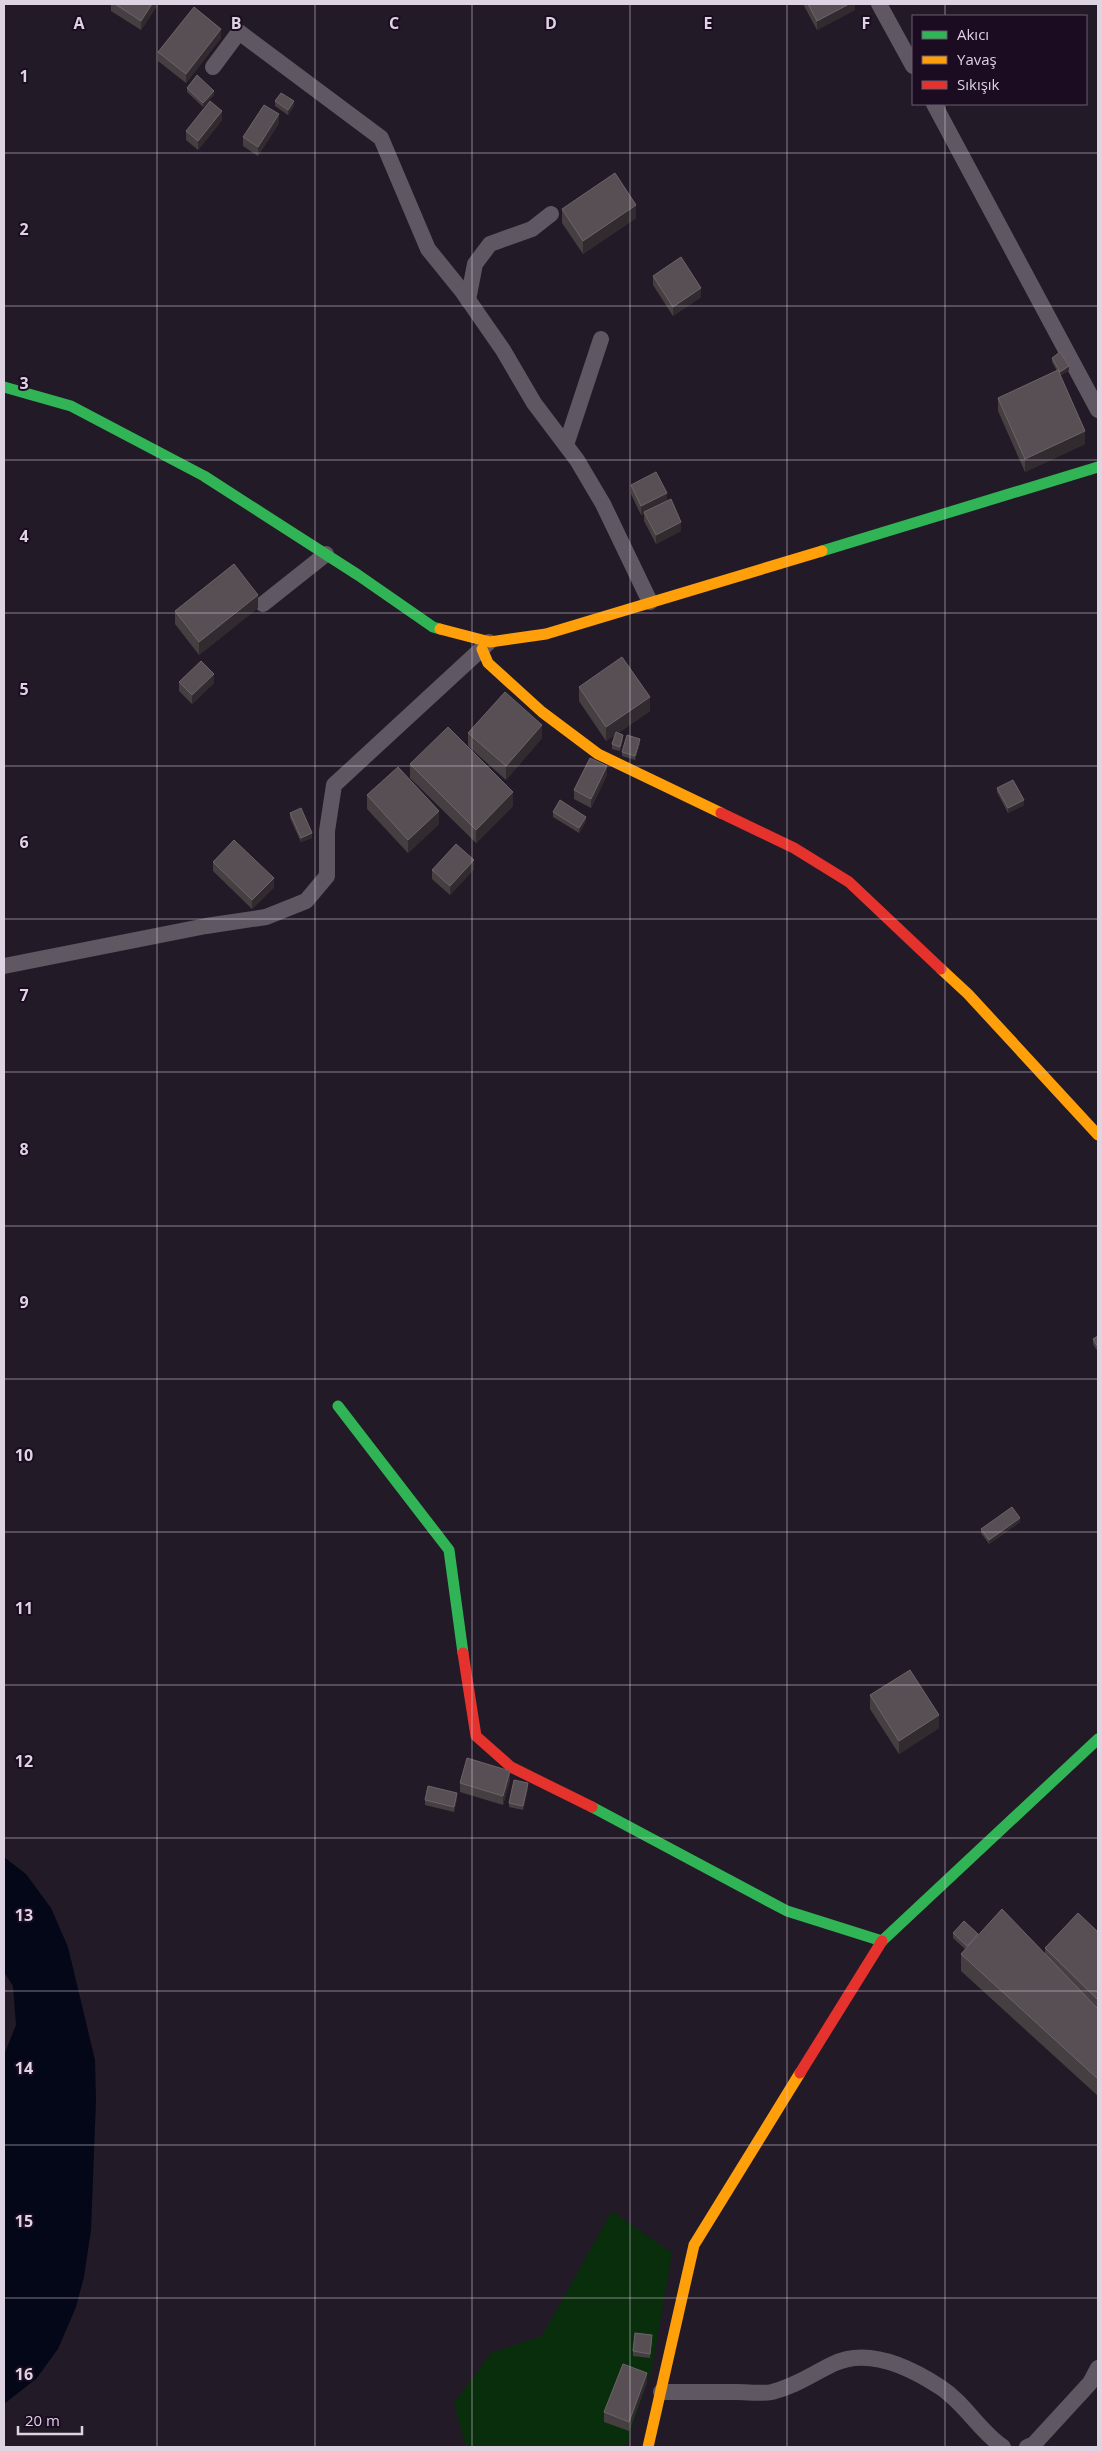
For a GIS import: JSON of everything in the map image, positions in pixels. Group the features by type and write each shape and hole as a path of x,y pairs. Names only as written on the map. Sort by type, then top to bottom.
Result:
{"street":[{"path":"879,4 912,64"},
{"path":"213,67 239,32 381,138 428,249 468,300 503,350 534,403 577,460 603,504 650,602"},
{"path":"935,105 1098,410"},
{"path":"468,300 475,264 490,244 532,229 551,214"},
{"path":"566,445 601,338"},
{"path":"4,387 72,406 204,476 326,554 433,627 486,646 546,634 1098,466"},
{"path":"263,604 326,554"},
{"path":"4,966 206,926 266,917 306,901 327,876 327,831 334,785 486,646"},
{"path":"486,646 488,663 542,712 598,754 794,848 849,882 968,994 1098,1134"},
{"path":"338,1406 449,1550 469,1702 476,1736 511,1767 617,1820 787,1912 882,1941"},
{"path":"648,2447 694,2245 882,1941 1098,1739"},
{"path":"661,2392 769,2392 792,2386 834,2363 855,2357 877,2359 909,2369 942,2387 968,2410 993,2441 1003,2447"},
{"path":"1028,2447 1034,2444 1090,2383 1098,2368"}],"green space":[{"path":"612,2211 672,2253 652,2368 626,2447 466,2447 454,2403 491,2353 542,2336"}],"water":[{"path":"4,1857 26,1874 51,1908 68,1947 95,2060 96,2100 91,2230 84,2277 76,2307 58,2349 36,2379 4,2404 4,2055 16,2025 13,1986 4,1972"}],"building":[{"path":"115,4 152,4 141,21"},
{"path":"808,4 849,4 817,21"},
{"path":"194,7 221,29 186,74 158,52"},
{"path":"197,75 214,91 203,103 187,88"},
{"path":"281,93 294,101 288,110 275,101"},
{"path":"210,101 222,111 198,141 186,131"},
{"path":"264,105 279,114 258,147 243,137"},
{"path":"615,173 636,205 583,241 562,209"},
{"path":"681,257 701,288 673,307 653,276"},
{"path":"1060,352 1069,366 1060,372 1052,358"},
{"path":"1058,370 1085,431 1025,459 998,398"},
{"path":"656,472 667,493 641,506 631,485"},
{"path":"671,499 681,522 656,535 644,512"},
{"path":"234,564 258,595 199,642 175,611"},
{"path":"622,657 650,697 606,727 579,687"},
{"path":"201,661 214,674 192,695 179,682"},
{"path":"505,692 542,725 506,766 468,733"},
{"path":"448,727 513,792 476,830 410,764"},
{"path":"616,732 623,735 620,747 612,744"},
{"path":"627,735 640,739 635,756 622,752"},
{"path":"590,758 607,766 591,799 574,790"},
{"path":"398,767 439,811 408,840 367,795"},
{"path":"1013,780 1024,800 1008,808 997,788"},
{"path":"560,800 586,817 579,828 553,812"},
{"path":"301,808 312,833 301,838 290,813"},
{"path":"234,840 274,878 252,900 213,862"},
{"path":"456,844 474,860 450,886 432,870"},
{"path":"1098,1336 1098,1347 1093,1339"},
{"path":"1012,1507 1020,1518 989,1540 981,1529"},
{"path":"910,1670 939,1715 899,1741 870,1695"},
{"path":"467,1758 510,1771 503,1796 460,1783"},
{"path":"514,1780 528,1783 523,1806 509,1803"},
{"path":"428,1786 457,1793 454,1807 425,1800"},
{"path":"1002,1909 1098,2009 1098,2079 961,1954"},
{"path":"1078,1913 1098,1932 1098,2000 1045,1948"},
{"path":"964,1921 978,1934 967,1946 953,1933"},
{"path":"635,2333 652,2335 650,2354 633,2351"},
{"path":"623,2364 647,2373 629,2422 604,2412"}],"traffic: fast":[{"path":"4,387 71,406 204,476 358,575 433,627 440,629"},
{"path":"822,551 1098,467"},
{"path":"338,1406 449,1550 463,1653"},
{"path":"882,1941 1098,1739"},
{"path":"592,1807 787,1911 882,1941"}],"traffic: slow":[{"path":"440,629 490,642 546,634 822,551"},
{"path":"482,649 488,663 542,712 598,754 721,813"},
{"path":"941,969 968,994 1098,1135"},
{"path":"648,2447 694,2245 800,2073"}],"traffic: jam":[{"path":"721,813 794,848 849,882 941,969"},
{"path":"463,1653 476,1736 511,1767 592,1807"},
{"path":"800,2073 882,1941"}]}
